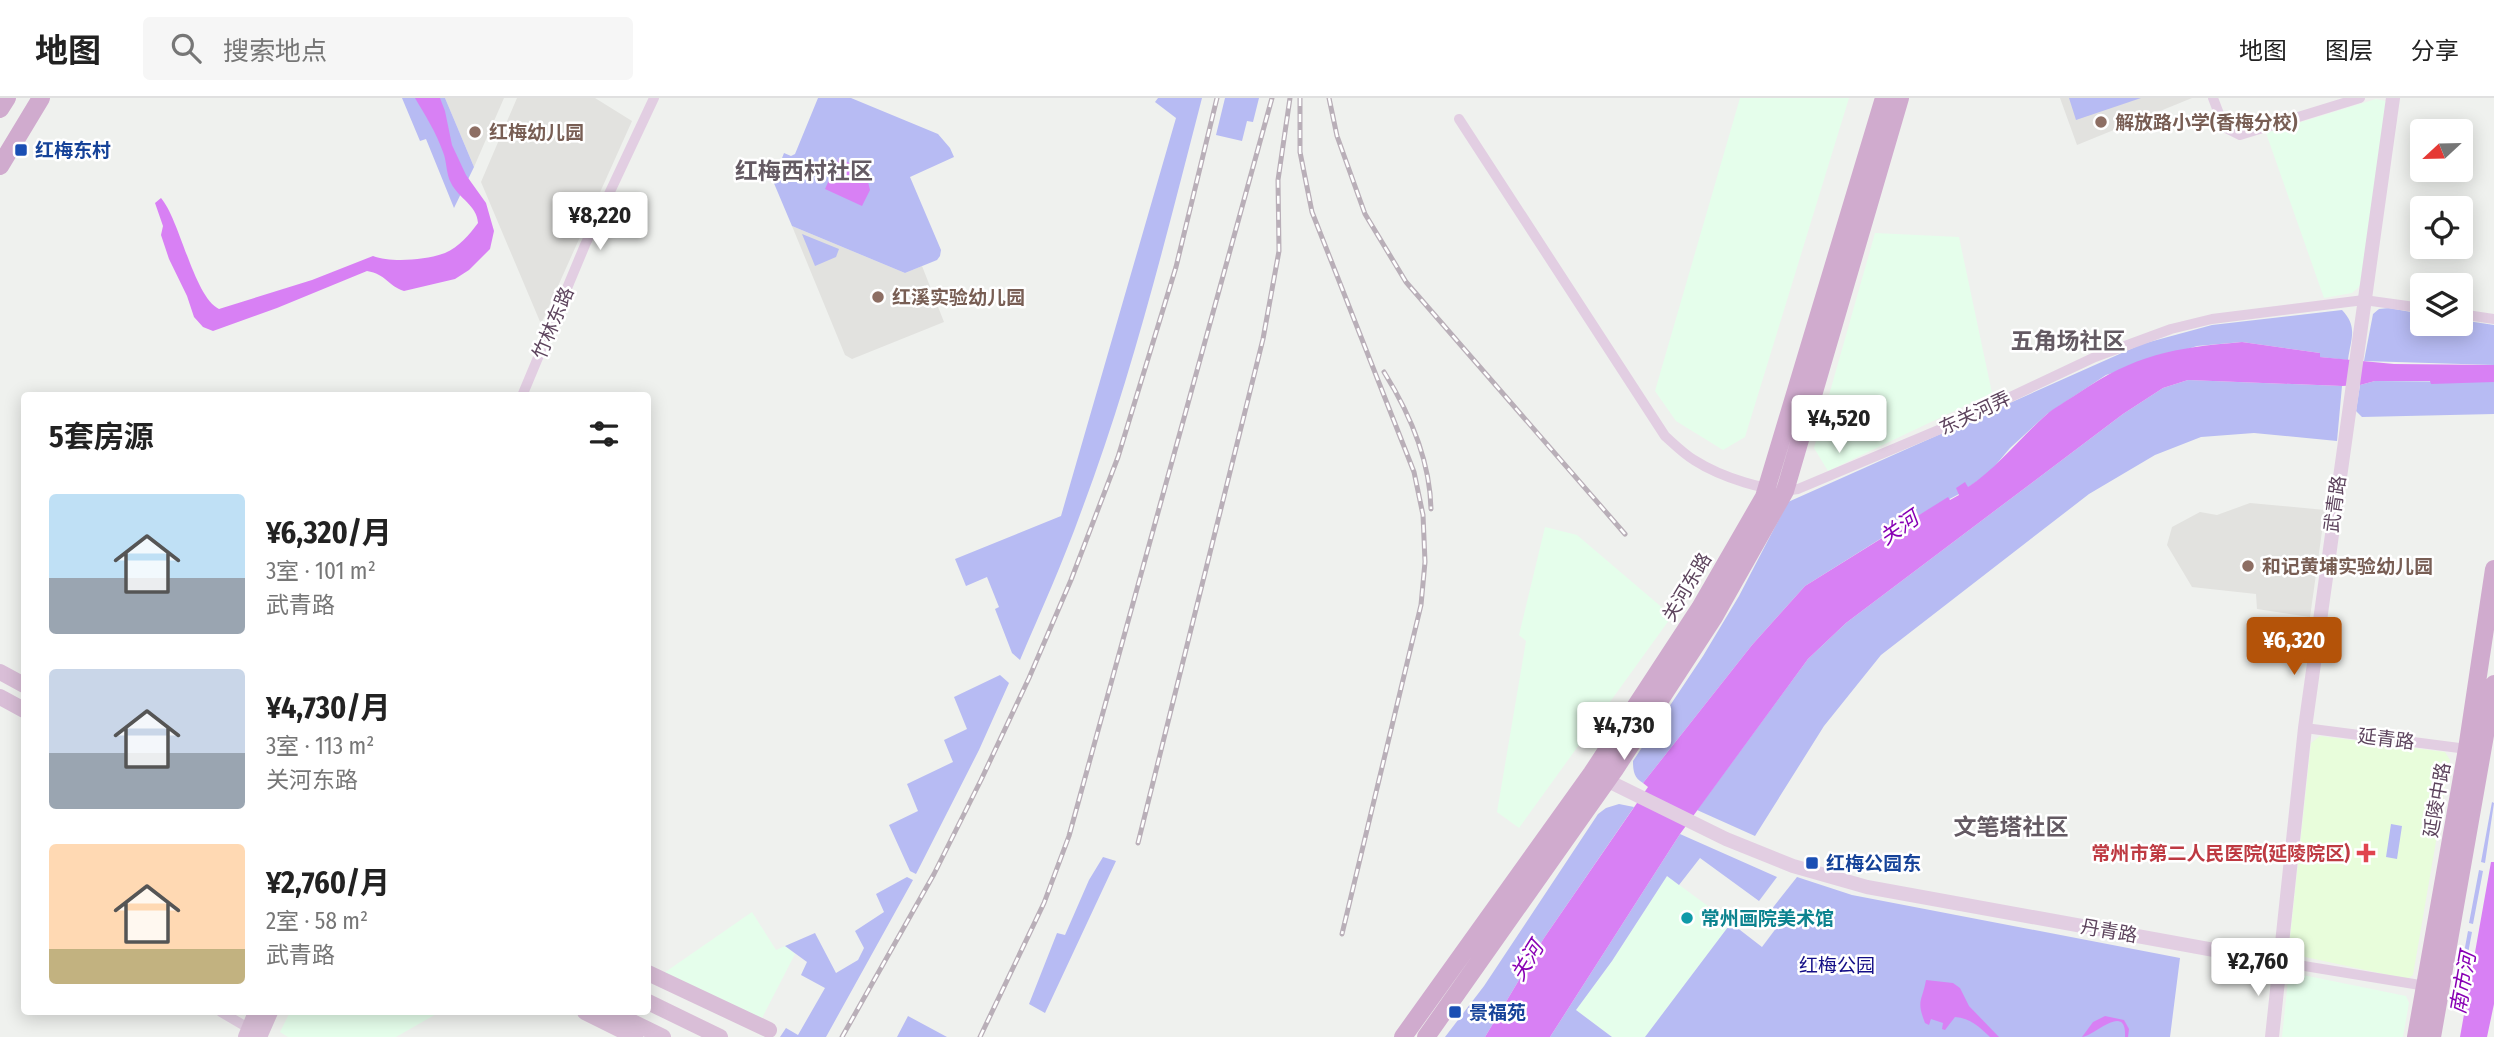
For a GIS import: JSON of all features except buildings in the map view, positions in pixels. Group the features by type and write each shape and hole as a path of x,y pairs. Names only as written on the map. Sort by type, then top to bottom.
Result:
{"main road":[{"path":"0,109 7,98"},
{"path":"0,166 41,98"},
{"name":"关河东路","path":"1776,489 1884,98"},
{"name":"关河东路","path":"1403,1037 1602,774 1714,617 1776,489 1900,98"},
{"name":"延陵中路","path":"2416,1037 2467,749 2494,569"},
{"path":"0,672 21,683"},
{"name":"延陵中路","path":"2432,1037 2494,684"},
{"path":"0,697 21,708"},
{"name":"关河东路","path":"1426,1037 1602,774"},
{"path":"651,974 769,1030"},
{"path":"651,1003 720,1037"},
{"path":"255,1035 256,1015"},
{"path":"255,1035 268,1015"},
{"path":"591,1015 635,1037"},
{"path":"618,1015 663,1037"}],"street":[{"name":"竹林东路","path":"524,392 585,245 654,98"},
{"path":"2213,98 2224,127 2240,135 2360,98"},
{"name":"武青路","path":"2272,1037 2305,728 2393,98"},
{"path":"1459,118 1665,436 1694,460 1739,481 1776,489"},
{"name":"东关河弄","path":"1776,489 1798,489 1962,420 2095,357 2140,339 2212,319 2364,300 2410,306"},
{"path":"2473,316 2494,319"},
{"name":"延青路","path":"2305,728 2467,749"},
{"name":"丹青路","path":"1602,774 1793,866 1867,887 2426,986"},
{"path":"225,1015 255,1035"}],"shaded area":[{"name":"红梅幼儿园","path":"445,98 504,98 474,167"},
{"path":"517,98 595,98 632,121 541,324 481,182"},
{"path":"1740,98 1849,98 1745,437 1723,450 1676,421 1655,391"},
{"name":"解放路小学(香梅分校)","path":"2060,98 2192,98 2077,145"},
{"path":"2376,99 2386,101 2389,105 2363,279 2352,293 2324,298 2266,133"},
{"name":"红溪实验幼儿园","path":"792,226 905,273 922,266 944,322 852,359 845,355"},
{"path":"1875,233 1959,237 1992,393 1828,471 1814,448"},
{"name":"和记黄埔实验幼儿园","path":"2250,503 2325,510 2310,617 2257,609 2256,594 2192,587 2167,545 2172,527 2200,512 2217,515"},
{"path":"1545,527 1577,535 1672,616 1519,828 1497,812 1526,641 1519,635"},
{"name":"常州市第二人民医院(延陵院区)","path":"2320,736 2445,752 2450,760 2413,975 2407,979 2296,955 2289,947 2311,743"},
{"path":"1667,876 1731,923 1645,1037 1612,1037 1576,1010 1612,961"},
{"path":"752,912 776,950 785,946 795,954 761,1020 661,975"},
{"path":"2298,974 2406,996 2409,1003 2403,1037 2282,1037 2288,980"},
{"path":"288,1015 434,1015 396,1037 288,1037 280,1032"}],"green space":[{"path":"402,98 445,98 474,167 454,208 426,139 420,141"},
{"path":"818,98 851,98 938,134 950,148 954,157 910,177 941,250 937,260 905,273 792,226 773,181 784,153 791,156 795,154"},
{"path":"1158,98 1202,98 1147,306 1116,410 1074,531 1020,660 1012,653 995,609 999,607 987,577 966,586 955,559 1061,516 1176,118 1155,102"},
{"path":"1225,98 1259,98 1253,122 1247,121 1242,141 1216,135"},
{"path":"2069,98 2141,98 2076,120"},
{"path":"802,234 839,249 836,257 815,266"},
{"path":"2379,309 2410,312 2410,336 2473,336 2473,322 2494,325 2494,365 2364,361 2373,314"},
{"path":"2342,310 2352,327 2348,360 2320,357 2320,353 2242,342 2197,346 2106,375 2047,414 2010,448 1988,474 1967,488 1965,483 1959,494 1912,519 1805,586 1752,645 1643,783 1636,776 1633,761 1703,656 1739,596 1788,502 2142,344 2212,325"},
{"path":"2188,380 2342,386 2337,441 2254,433 2201,437 2155,455 2089,494 1881,655 1824,726 1755,836 1697,810 1808,659 1846,623 2123,414 2163,388"},
{"path":"2375,381 2494,382 2494,414 2362,417 2356,411 2360,385"},
{"path":"1000,675 1009,683 979,750 916,874 910,871 889,825 918,811 907,784 953,762 944,740 967,729 954,697"},
{"path":"2492,802 2494,803 2485,863 2481,862"},
{"path":"1619,804 1634,807 1544,938 1485,1037 1445,1037 1484,986 1598,814"},
{"path":"2391,824 2402,826 2397,859 2386,857"},
{"path":"1680,834 1777,877 1759,901 1700,858 1679,885 1667,876 1612,961 1576,1010 1612,1037 1550,1037"},
{"path":"1103,857 1116,861 1045,1013 1029,1004 1057,933 1065,935 1089,880"},
{"path":"2479,870 2483,871 2473,924 2469,923"},
{"path":"907,877 913,880 826,1037 780,1037 786,1028 798,1035 825,988 801,975 807,962 785,946 815,933 836,973 858,960 864,948 855,931 884,912 876,894"},
{"name":"红梅公园","path":"1797,877 1852,895 2180,958 2170,1037 1645,1037 1731,923 1762,947 1783,919 1771,910"},
{"path":"2468,931 2472,932 2462,986 2458,985"},
{"path":"908,1016 947,1037 897,1037"}],"water":[{"path":"415,98 440,98 452,145 466,175 486,203 494,231 490,249 469,270 455,279 404,291 379,275 367,271 213,331 203,327 194,317 161,235 163,226 155,203 161,198 175,223 202,290 219,309 312,280 373,256 399,260 445,253 467,236 478,223 477,217 451,183 440,145"},
{"path":"839,158 862,169 858,177 868,182 870,190 862,206 825,189"},
{"name":"关河","path":"2242,342 2320,353 2320,357 2394,364 2494,365 2494,382 2431,384 2430,381 2375,381 2342,386 2188,380 2163,388 2123,414 1846,623 1808,659 1680,834 1550,1037 1485,1037 1544,938 1648,787 1643,783 1752,645 1805,586 1948,497 1950,500 1959,495 1956,488 1965,482 1968,487 1978,480 2050,412 2098,381 2156,355"},
{"path":"2491,862 2494,862 2494,1004 2487,1037 2460,1037"},
{"path":"1926,980 1953,983 1960,988 1969,1006 1999,1037 1990,1037 1974,1024 1961,1018 1955,1017 1945,1030 1942,1029 1943,1023 1931,1019 1929,1025 1925,1023 1920,1005"},
{"path":"2105,1016 2124,1020 2129,1029 2128,1037 2125,1037 2121,1022 2115,1021 2082,1037 2093,1022"}],"railway":[{"path":"842,1037 934,874 1029,678 1071,580 1118,457 1176,267 1217,98"},
{"path":"980,1037 1044,903 1069,836 1272,98"},
{"path":"1138,843 1263,339 1279,251 1278,180 1290,98"},
{"path":"1300,98 1300,152 1312,212 1414,472 1423,515 1425,562 1421,605 1342,934"},
{"path":"1329,98 1337,136 1365,214 1406,282 1625,534"},
{"path":"1384,372 1410,420 1416,437 1427,473 1431,509"}],"place":[{"name":"解放路小学(香梅分校)","path":"2101,122"},
{"name":"红梅幼儿园","path":"475,132"},
{"name":"红梅东村","path":"21,150"},
{"name":"红溪实验幼儿园","path":"878,297"},
{"name":"和记黄埔实验幼儿园","path":"2248,566"},
{"name":"常州市第二人民医院(延陵院区)","path":"2366,853"},
{"name":"红梅公园东","path":"1812,863"},
{"name":"常州画院美术馆","path":"1687,918"},
{"name":"景福苑","path":"1455,1012"}],"district":[{"name":"红梅西村社区","path":"804,171"},
{"name":"五角场社区","path":"2068,341"},
{"name":"文笔塔社区","path":"2011,827"}],"water label":[{"name":"南市河","path":"2463,983"}]}
